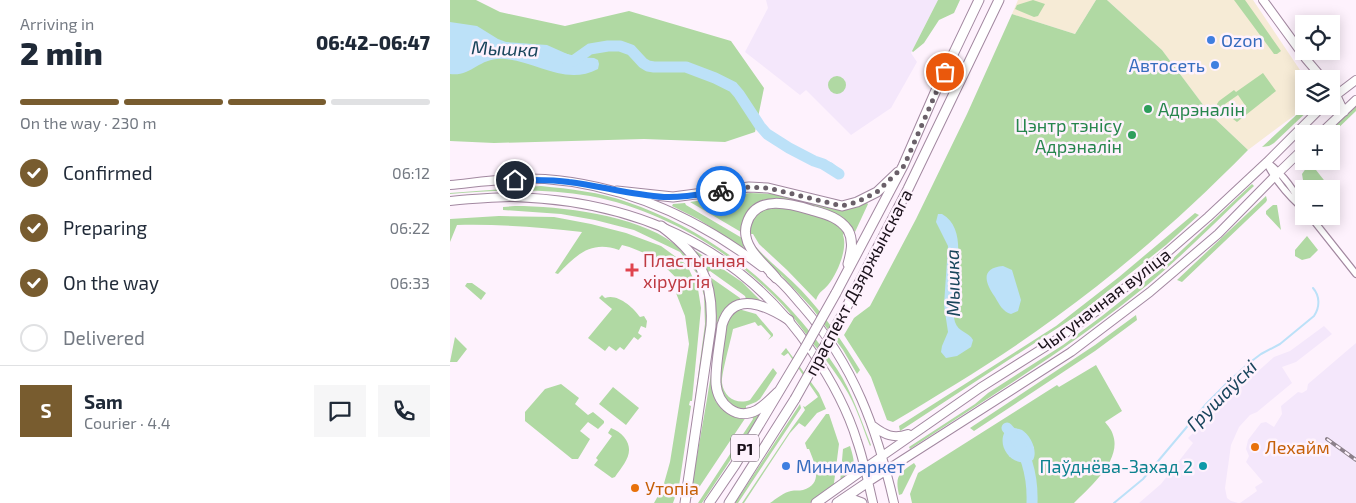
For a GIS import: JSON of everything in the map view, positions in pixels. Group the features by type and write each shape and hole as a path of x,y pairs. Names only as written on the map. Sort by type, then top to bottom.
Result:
{"main road":[{"name":"праспект Дзяржынскага","path":"709,503 735,465 846,276 904,166 937,88 980,0"},
{"name":"праспект Дзяржынскага","path":"728,503 795,399 845,310 908,189 999,0"},
{"path":"1263,0 1295,44"},
{"path":"1307,60 1315,70"},
{"path":"1340,91 1356,80"},
{"path":"1330,125 1356,100"},
{"path":"1340,107 1344,112"},
{"name":"Чыгуначная вуліца","path":"865,468 915,432 1056,340 1098,310 1162,258 1314,115"},
{"name":"Чыгуначная вуліца","path":"868,482 1071,352 1142,298 1218,234 1295,156"},
{"path":"450,185 544,179 617,191 673,197 744,188 768,188 842,206 857,202 877,192 904,166"},
{"path":"617,191 699,225 776,278"},
{"path":"450,201 512,197 548,199 608,209 661,226 700,246 725,262 747,278 789,320 824,370 836,391 857,440 873,503"},
{"name":"Р1","path":"846,276 851,254 851,243 848,231 843,224 831,216 791,204 777,203 766,204 749,218 745,230 751,249 820,327 835,348 851,376 872,424"},
{"path":"661,226 684,246 701,267 709,286 712,302 711,326 685,503"},
{"path":"781,388 765,405 751,412 733,411 722,403 716,385 722,325 730,310 748,304 766,307 789,320"},
{"path":"872,424 889,436 902,436 915,432"},
{"path":"872,424 894,503"},
{"path":"816,503 865,468"},
{"path":"839,502 868,482"},
{"path":"839,502 854,500 862,503"}],"street":[{"path":"1266,162 1295,192"},
{"path":"1317,225 1356,274"}],"shaded area":[{"path":"766,0 938,0 911,53 917,62 891,108 851,135 806,90 800,95 745,52 768,8"},
{"path":"1018,0 1096,0 1075,34 1012,14"},
{"path":"1107,0 1253,0 1300,70 1295,70 1295,115 1248,150 1210,114 1162,50"},
{"path":"1324,326 1332,334 1296,362 1282,367 1292,383 1257,412 1250,415 1239,427 1231,445 1225,488 1227,498 1238,503 1139,503 1161,484 1193,443 1188,438 1236,391 1274,357 1290,351"},
{"path":"1356,343 1356,503 1240,503 1257,491 1255,487 1263,482 1246,462 1249,456 1246,449 1248,440 1261,423 1266,422 1274,427 1282,414 1281,406 1298,392 1302,393 1307,390 1308,384"}],"green space":[{"path":"450,0 476,0 500,12 565,26 629,11 731,41 764,88 755,132 725,142 644,139 494,143 450,141"},
{"path":"938,0 960,0 954,13 939,20 924,43 913,52 912,51"},
{"path":"1033,0 1045,4 1038,16 1034,17 1015,9 1017,5"},
{"path":"1096,0 1107,0 1162,50 1210,114 1248,150 1155,238 1082,298 1017,345 976,371 893,422 887,420 871,377 844,335 854,318 870,306 916,219 967,114 1012,14 1075,34"},
{"path":"1234,0 1245,0 1281,51 1274,54"},
{"path":"1263,73 1276,91 1237,122 1233,119 1247,108 1238,95 1225,104 1226,107 1220,113 1217,104 1219,101 1234,90 1236,92"},
{"path":"837,76 843,79 846,85 843,91 837,94 831,91 828,85 831,79"},
{"path":"1356,105 1356,111 1340,126 1335,125"},
{"path":"1296,115 1304,115 1274,143 1262,147"},
{"path":"1305,170 1316,170 1324,180 1303,180 1302,174"},
{"path":"1252,184 1254,186 1182,255 1109,315 1025,374 910,449 909,447 1063,345 1102,316 1167,264"},
{"path":"541,186 596,193 627,202 690,230 719,247 746,268 795,314 837,369 852,397 871,445 848,393 828,363 787,310 758,281 737,264 691,234 667,221 616,202 573,193 520,190 450,194"},
{"path":"750,193 774,194 843,210 868,204 855,232 849,224 793,201 766,201 758,204 746,214 741,232 690,202"},
{"path":"1266,196 1266,202 1182,282 1177,280"},
{"path":"685,203 742,238 744,249 698,219 672,206 673,204"},
{"path":"1273,205 1277,205 1281,230 1266,214 1266,211"},
{"path":"778,206 835,222 845,232 843,235 843,254 838,268 816,300 759,244 753,234 748,234 754,217 760,211"},
{"path":"503,207 575,210 639,225 673,243 688,257 701,274 698,275 680,252 634,230 561,214 503,210"},
{"path":"1195,213 1199,215 1166,245 1079,314 900,431 899,426 1056,326 1119,277"},
{"path":"499,216 554,217 626,233 661,246 687,265 698,289 701,308 692,401 690,401 689,405 691,406 679,486 673,503 654,503 663,487 670,462 689,344 685,316 676,293 676,286 680,282 668,269 654,259 622,245 619,250 609,247 592,248 578,255 558,274 555,273 582,232 520,226 457,225 450,242 450,219"},
{"path":"1307,236 1318,250 1310,258 1302,260 1295,256 1295,250"},
{"path":"749,238 818,309 860,370 857,374 843,350 812,308 758,254"},
{"path":"696,251 742,282 762,302 756,299 746,299 745,296 710,271 708,272 694,253"},
{"path":"710,277 740,298 740,300 730,305 724,311 716,329 716,307"},
{"path":"700,281 702,281 707,301 708,324 683,489 705,324 704,296"},
{"path":"467,283 472,283 486,293 481,300 465,286"},
{"path":"602,295 605,298 615,297 620,299 640,317 644,316 647,321 646,328 641,326 638,333 642,336 638,340 634,337 624,350 620,347 616,351 609,346 605,351 588,338 612,309 599,298"},
{"path":"741,308 756,314 773,336 768,340 771,336 761,325 758,326 755,322 733,329 722,379 725,393 736,401 750,400 773,368 777,373 760,399 746,406 746,409 736,408 728,403 724,399 719,386 720,358 725,328 732,313"},
{"path":"1136,315 1137,320 1095,351 974,431 970,428 1095,345"},
{"path":"716,329 716,338 712,365 713,350"},
{"path":"455,337 467,349 457,362 450,362"},
{"path":"786,348 819,393 826,409 817,413 805,427 799,423 790,433 744,503 742,503 805,410 803,406 805,407 818,397 788,353 784,356 781,354"},
{"path":"712,365 716,402 730,414 746,417 692,498 689,498 698,448"},
{"path":"1096,365 1122,411 1105,422 1112,431 1115,444 1109,463 1096,481 1074,503 912,503 910,494 918,473 1057,385 1059,387","holes":["1025,433 1034,448 1019,461 1009,456"]},
{"path":"561,384 579,398 575,404 588,415 593,412 604,421 598,429 588,422 580,431 590,439 578,459 572,459 525,421 525,412 545,389"},
{"path":"613,387 639,408 626,425 599,404"},
{"path":"800,404 801,408 738,503 735,503"},
{"path":"758,414 759,417 702,503 698,503 753,419 752,415"},
{"path":"826,414 829,414 839,444 835,485 810,503 770,503 786,493 803,490 814,483 816,473 814,461 805,443"},
{"path":"611,428 623,436 629,448 625,463 615,477 612,478 594,465 598,460 596,458 612,436 608,433"},
{"path":"850,446 854,463 852,471 840,483 843,449"},
{"path":"914,463 916,466 902,494 899,495 897,484 899,476"}],"water":[{"path":"450,22 477,26 506,42 547,45 574,57 594,58 598,60 598,69 586,74 563,74 517,61 496,59 489,60 458,74 450,74"},
{"path":"815,160 832,162 841,171 839,175 821,169 813,162"},
{"path":"938,214 942,214 952,223 957,235 958,264 953,309 956,325 973,340 971,347 957,356 946,358 941,352 948,332 944,305 948,246 936,222"},
{"path":"1003,266 1012,270 1021,300 1018,311 1011,314 1001,307 987,282 988,273 991,270"},
{"path":"1010,426 1022,430 1028,436 1035,452 1033,460 1018,461 1006,453 1003,439 1005,432"}],"waterway":[{"name":"Мышка","path":"565,59 573,61 590,49 620,46 631,50 648,66 686,67 715,78 733,87 767,134 789,148 839,174"},
{"name":"Грушаўскі","path":"1114,503 1143,479 1207,403 1227,383 1249,363 1280,344 1314,316 1318,302 1317,294 1313,288"},
{"name":"Мышка","path":"1007,428 1024,453 1030,473 1032,503"}],"railway":[{"path":"1327,439 1356,460"}],"way so far":[{"path":"721,191 749,187 778,189 842,206 850,205 869,197 877,192 904,166 945,72"}],"place":[{"name":"Ozon","path":"1211,40"},
{"name":"Автосеть","path":"1215,65"},
{"name":"Адрэналін","path":"1148,109"},
{"name":"Цэнтр тэнісу Адрэналін","path":"1132,135"},
{"name":"Пластычная хірургія","path":"632,270"},
{"name":"Лехайм","path":"1255,447"},
{"name":"Минимаркет","path":"786,466"},
{"name":"Паўднёва-Захад 2","path":"1203,466"},
{"name":"Утопiа","path":"635,488"}],"route":[{"path":"515,180 544,179 664,197 721,191"}]}
